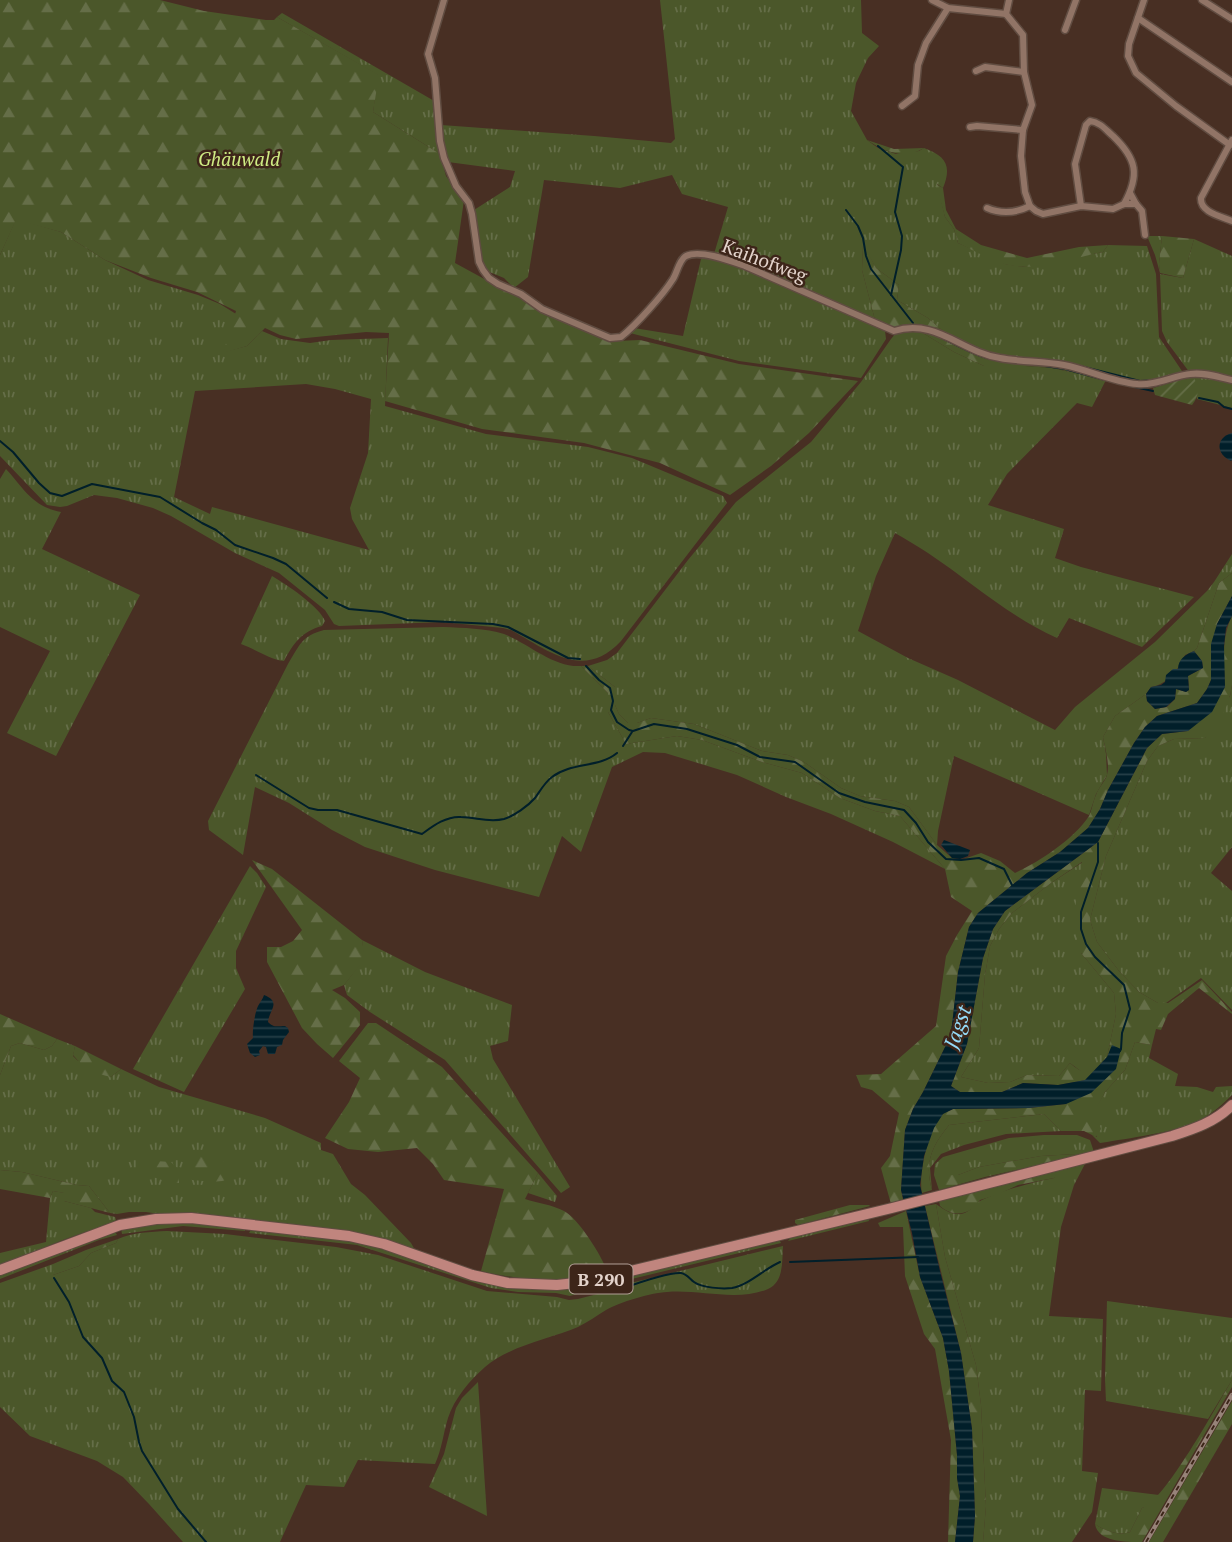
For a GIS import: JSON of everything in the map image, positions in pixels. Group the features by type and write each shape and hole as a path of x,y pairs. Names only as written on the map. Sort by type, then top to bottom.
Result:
{"main road":[{"name":"B 290","path":"0,1270 120,1225 156,1219 191,1218 349,1236 384,1244 496,1281 557,1285 585,1282 892,1208 1192,1130 1213,1120 1232,1105"}],"street":[{"name":"Kaihofweg","path":"444,0 428,54 435,78 444,158 456,186 469,203 482,270 498,284 521,294 542,309 610,338 621,337 668,286 683,258 688,255 721,257 894,331 914,327 934,331 973,351 999,358 1066,365 1139,384 1199,373 1232,380"},
{"path":"932,0 947,8 1006,14 1023,34 1024,72 1032,105 1023,130 1021,156 1025,192 1030,206 1042,214 1081,205 1113,209 1124,204 1136,204"},
{"path":"1006,14 1009,0"},
{"path":"1065,30 1076,0"},
{"path":"1144,0 1129,44 1128,56 1136,73 1176,106 1231,142 1200,202 1206,210 1232,221"},
{"path":"1202,0 1232,19"},
{"path":"902,106 915,96 918,65 926,43 947,8"},
{"path":"1138,18 1232,82"},
{"path":"976,71 985,67 1024,72"},
{"path":"1081,205 1075,164 1086,125 1090,121 1097,122 1124,147 1133,161 1135,176 1124,204"},
{"path":"970,127 1023,130"},
{"path":"1130,193 1142,211 1146,235"},
{"path":"987,208 997,212 1020,211 1030,206"}],"green space":[{"name":"Ghäuwald","path":"0,0 160,0 204,11 266,20 274,20 277,17 379,75 373,112 440,154 446,176 464,200 455,263 592,333 616,341 640,340 739,364 858,381 809,433 771,466 730,495 660,463 584,443 482,429 385,401 389,333 366,332 296,339 265,328 247,346 223,353 236,311 197,292 105,260 61,232 16,220 0,255"},
{"path":"660,0 861,0 862,33 879,46 868,58 856,83 851,111 867,140 878,148 896,154 924,148 942,158 947,168 946,180 943,188 937,184 945,217 954,229 958,243 1005,264 1023,267 1103,252 1108,245 1147,246 1156,274 1159,337 1184,374 1138,383 1066,364 996,356 977,350 945,333 928,318 897,300 899,285 876,268 863,245 862,270 875,320 714,254 728,207 682,194 672,175 620,188 544,180 528,277 514,288 504,278 487,271 483,266 474,210 510,187 515,171 448,162 441,125 671,143 675,139"},
{"path":"282,13 436,102 440,154 373,112 378,75 277,17"},
{"path":"867,140 894,149 924,148 902,154 881,148"},
{"path":"936,184 943,188 946,210 956,229 981,245 1027,258 1079,247 1108,245 1103,252 1041,266 1016,266 998,262 958,243 954,229 945,217"},
{"path":"16,219 61,232 105,260 148,280 220,304 236,314 224,352 247,346 262,331 281,339 310,343 388,338 385,406 486,434 588,447 632,458 723,496 727,503 621,641 607,653 594,659 580,661 566,658 503,628 442,622 339,626 334,624 325,610 279,573 235,553 171,516 117,498 94,495 67,506 47,505 0,456 0,255","holes":["306,384 371,399 368,453 350,508 352,519 369,550 212,507 210,514 174,497 195,391"]},
{"path":"1147,236 1162,236 1160,272 1155,255"},
{"path":"1162,236 1194,239 1183,278 1160,273"},
{"path":"1194,239 1232,256 1232,378 1190,373 1167,342 1162,331 1160,274 1183,278"},
{"path":"863,243 876,268 899,285 897,300 928,318 945,333 923,326 891,327 875,320 862,270"},
{"path":"701,259 740,266 879,327 885,331 886,339 861,378 739,361 630,333 634,328 683,336"},
{"path":"904,330 918,330 984,366 1072,370 1106,380 1092,407 1077,403 1007,474 988,505 1064,529 1055,558 1194,597 1142,647 1069,618 1057,638 1007,609 895,533 876,576 858,631 1055,730 1075,707 1155,642 1207,591 1232,554 1232,573 1219,583 1197,648 1185,655 1167,680 1151,687 1146,694 1115,716 1103,737 1107,775 1096,794 1089,815 954,756 937,845 909,807 895,801 860,796 841,788 804,762 788,755 762,751 694,724 651,718 628,723 615,705 615,687 588,666 607,660 617,653 736,502 811,442 861,382 891,339"},
{"path":"918,330 937,334 985,358 1072,370 984,366"},
{"path":"1193,376 1232,382 1232,408 1197,399"},
{"path":"1193,376 1198,391 1192,405 1155,395 1153,388"},
{"path":"6,469 36,501 51,510 61,512 42,549 140,595 56,756 7,733 50,651 0,627 0,479"},
{"path":"1232,573 1232,596 1217,624 1211,680 1197,703 1157,716 1145,727 1088,828 978,913 969,927 958,972 948,1041 905,1130 901,1190 903,1200 891,1204 881,1168 890,1156 899,1113 872,1090 861,1087 856,1075 881,1074 936,1026 946,956 972,911 951,897 945,869 900,816 875,811 840,798 802,773 702,740 677,736 626,744 608,712 608,693 581,666 588,666 615,687 615,705 628,723 651,718 694,724 762,751 788,755 804,762 841,788 860,796 895,801 909,807 937,845 952,858 961,860 981,853 1000,861 1015,873 1055,849 1089,816 1097,792 1107,775 1108,761 1103,737 1115,716 1146,694 1147,701 1155,709 1167,707 1175,699 1176,689 1186,692 1189,690 1188,676 1203,668 1202,661 1194,651 1219,583"},
{"path":"272,576 310,603 325,621 322,626 299,639 284,661 241,644"},
{"path":"1232,616 1232,685 1226,707 1205,738 1174,739 1158,746 1147,761 1106,856 1090,920 1097,942 1139,992 1158,1003 1168,1003 1202,980 1232,1014 1199,988 1168,1014 1161,1030 1156,1029 1152,1045 1135,1042 1125,1070 1105,1092 1095,1111 1101,1129 1096,1137 1084,1131 1061,1131 1044,1114 949,1125 931,1155 929,1171 932,1190 922,1193 926,1151 933,1129 944,1113 953,1109 1029,1108 1066,1104 1107,1057 1116,1014 1114,993 1081,953 1073,922 1082,862 1012,913 999,929 990,946 985,975 979,1048 961,1077 988,1083 1010,1082 1027,1075 1059,1076 1070,1063 1083,1071 1098,1067 1086,1080 1058,1085 1023,1083 1002,1092 960,1092 951,1086 967,1044 983,958 993,929 1005,911 1098,842 1147,748 1162,734 1188,731 1225,687 1225,642"},
{"path":"443,627 482,629 504,634 551,659 571,666 581,666 608,693 608,712 626,744 677,736 702,740 802,773 840,798 875,811 900,816 945,869 893,842 737,775 665,753 643,752 612,767 581,852 562,836 539,897 435,870 365,847 289,803 255,787 243,855 209,830 208,821 288,664 306,638 324,630"},
{"path":"1232,685 1232,847 1211,873 1232,891 1232,1010 1201,978 1166,1003 1158,1003 1139,992 1119,971 1097,942 1090,920 1106,856 1147,761 1158,746 1174,739 1205,738 1230,696"},
{"path":"252,860 272,869 362,940 365,959 344,985 332,990 360,1012 360,1025 333,1058 302,1028 267,962 267,947 281,947 293,941 302,930"},
{"path":"1083,862 1081,953 1114,993 1116,1014 1107,1057 1090,1072 1082,1072 1070,1063 1059,1076 1027,1075 1010,1082 988,1083 961,1077 979,1048 985,975 990,946 999,929 1012,913"},
{"path":"250,866 266,887 236,951 236,968 245,989 184,1092 133,1069"},
{"path":"362,940 425,972 512,1005 508,1041 490,1046 493,1059 570,1187 561,1193 445,1060 347,995 344,985 364,959"},
{"path":"0,1014 57,1039 52,1046 44,1050 20,1043 11,1046 0,1075"},
{"path":"368,1023 376,1023 442,1067 538,1173 525,1199 555,1207 570,1215 589,1238 607,1271 594,1276 543,1280 481,1271 504,1189 444,1180 417,1148 378,1152 348,1149 325,1138 349,1102 360,1078 339,1061"},
{"path":"57,1039 75,1046 73,1056 77,1060 111,1077 121,1069 159,1087 265,1118 321,1143 321,1150 333,1154 351,1184 365,1195 415,1250 374,1237 146,1212 110,1213 89,1186 0,1170 0,1075 11,1046 20,1043 44,1050 52,1046"},
{"path":"1135,1042 1152,1045 1149,1058 1178,1074 1175,1086 1197,1087 1213,1092 1216,1087 1232,1086 1232,1095 1210,1114 1192,1124 1156,1134 1100,1143 1092,1135 1097,1137 1094,1111 1105,1092 1125,1070"},
{"path":"75,1046 121,1069 111,1077 90,1070 73,1055"},
{"path":"1044,1114 1061,1131 1006,1134 941,1154 930,1168 932,1190 929,1171 931,1155 949,1125"},
{"path":"1077,1135 1090,1140 1094,1152 1077,1156 1041,1156 979,1167 958,1175 934,1175 935,1164 943,1157 1009,1138"},
{"path":"209,1153 232,1166 236,1175 220,1181 192,1180 192,1156"},
{"path":"1041,1156 1077,1156 939,1190 934,1175 958,1175 979,1167"},
{"path":"139,1160 171,1162 179,1170 179,1183 146,1173 136,1167"},
{"path":"1086,1162 1074,1185 1061,1227 1049,1316 1103,1319 1101,1391 1085,1390 1082,1471 1098,1473 1092,1512 1072,1542 983,1542 986,1506 981,1405 976,1365 945,1257 936,1204 951,1213 961,1214 984,1199 1054,1178 1059,1169"},
{"path":"1059,1169 1054,1178 1018,1185 980,1200 967,1212 950,1212 940,1206 939,1201 952,1196"},
{"path":"0,1170 89,1186 110,1213 64,1201 64,1193 53,1191 50,1198 0,1189"},
{"path":"538,1173 557,1196 555,1202 528,1193"},
{"path":"53,1191 65,1193 64,1201 91,1208 95,1212 115,1217 116,1220 105,1227 85,1232 0,1265 0,1253 46,1242"},
{"path":"936,1204 945,1257 976,1365 981,1405 986,1506 983,1542 973,1542 975,1516 972,1429 961,1353 925,1206"},
{"path":"850,1205 870,1206 798,1225 795,1223 795,1220"},
{"path":"906,1211 920,1277 943,1338 949,1371 960,1496 955,1542 948,1542 951,1440 935,1349 924,1334 905,1276 903,1227 880,1227 878,1223"},
{"path":"867,1216 869,1221 788,1241 793,1235"},
{"path":"162,1223 203,1223 245,1231 183,1226 122,1234 121,1228"},
{"path":"252,1228 363,1242 508,1287 533,1289 582,1288 773,1240 781,1243 570,1296 491,1288 357,1245 249,1233"},
{"path":"114,1230 117,1235 0,1279 0,1273"},
{"path":"167,1231 225,1234 336,1247 378,1255 487,1291 569,1300 783,1246 780,1276 768,1289 744,1295 679,1292 644,1296 612,1307 578,1327 517,1348 495,1360 474,1378 454,1404 435,1464 358,1460 344,1487 306,1485 280,1542 183,1542 123,1477 97,1461 30,1436 0,1407 0,1283 53,1264 53,1275 79,1266 91,1253 116,1243 118,1239"},
{"path":"118,1239 116,1243 91,1253 79,1266 53,1275 53,1264"},
{"path":"1107,1301 1232,1318 1232,1380 1208,1419 1106,1401"},
{"path":"1232,1380 1232,1387 1142,1542 1113,1540 1101,1534 1095,1524 1112,1532 1130,1532 1142,1508 1152,1502 1176,1471"},
{"path":"478,1382 487,1516 429,1487 444,1454 456,1408"},
{"path":"1232,1401 1232,1424 1163,1542 1149,1542"},
{"path":"1102,1488 1159,1495 1149,1506 1142,1508 1130,1532 1117,1533 1095,1524"}],"water":[{"path":"1232,433 1231,461 1222,454 1220,442"},
{"name":"Jagst","path":"1232,596 1232,616 1226,628 1224,646 1225,687 1212,712 1188,731 1162,734 1147,748 1098,842 1005,911 993,929 983,958 967,1044 951,1086 960,1092 1002,1092 1023,1083 1058,1085 1085,1080 1107,1057 1112,1045 1121,1049 1116,1069 1091,1093 1066,1104 1029,1108 953,1109 943,1114 934,1128 924,1156 920,1185 961,1353 972,1429 975,1516 973,1542 955,1542 960,1496 949,1371 943,1338 920,1277 901,1190 905,1130 948,1041 958,972 969,927 978,913 1088,828 1145,727 1157,716 1197,703 1211,680 1211,644 1217,624"},
{"path":"1194,651 1202,661 1203,668 1188,676 1189,690 1186,692 1176,689 1175,699 1166,707 1155,709 1147,701 1146,694 1151,687 1165,682 1166,675 1173,669 1178,669 1183,657"},
{"path":"944,840 970,850 968,856 952,858 941,845"},
{"path":"264,995 273,1003 268,1022 274,1026 285,1026 289,1032 275,1054 268,1054 263,1046 259,1051 260,1055 255,1057 250,1053 247,1044 253,1038 256,1013"}],"waterway":[{"path":"878,146 903,167 895,212 902,236 901,250 891,295"},
{"path":"846,210 858,226 871,269 913,323"},
{"path":"942,338 982,356 1009,362"},
{"path":"1060,361 1140,381 1155,380"},
{"path":"1045,366 1105,380"},
{"path":"1130,386 1153,391"},
{"path":"1199,398 1218,402 1232,409"},
{"path":"0,441 50,493 62,496 92,484 160,497 216,530 235,545 286,564 327,598"},
{"path":"334,602 349,609 382,612 407,620 508,627 568,658 580,659"},
{"path":"586,666 610,688 613,701 611,710 617,722 629,730 654,724 687,729 737,745 760,757 795,762 839,793 865,802 904,810 928,842 946,859 979,858 1004,869 1012,885"},
{"path":"623,746 632,732"},
{"path":"256,775 309,808 337,810 422,834 440,822 455,817 493,820 508,818 529,804 547,781 560,772 602,761 617,753"},
{"path":"1098,843 1098,862 1081,912 1081,929 1086,944 1095,957 1124,985 1130,1009 1122,1033 1120,1051"},
{"path":"790,1262 918,1257"},
{"path":"618,1290 675,1273 687,1275 702,1286 732,1288 744,1284 780,1262"},
{"path":"54,1278 69,1302 83,1337 102,1358 112,1381 124,1392 134,1417 142,1451 178,1509 206,1542"}],"railway":[{"path":"1146,1542 1232,1395"}]}
